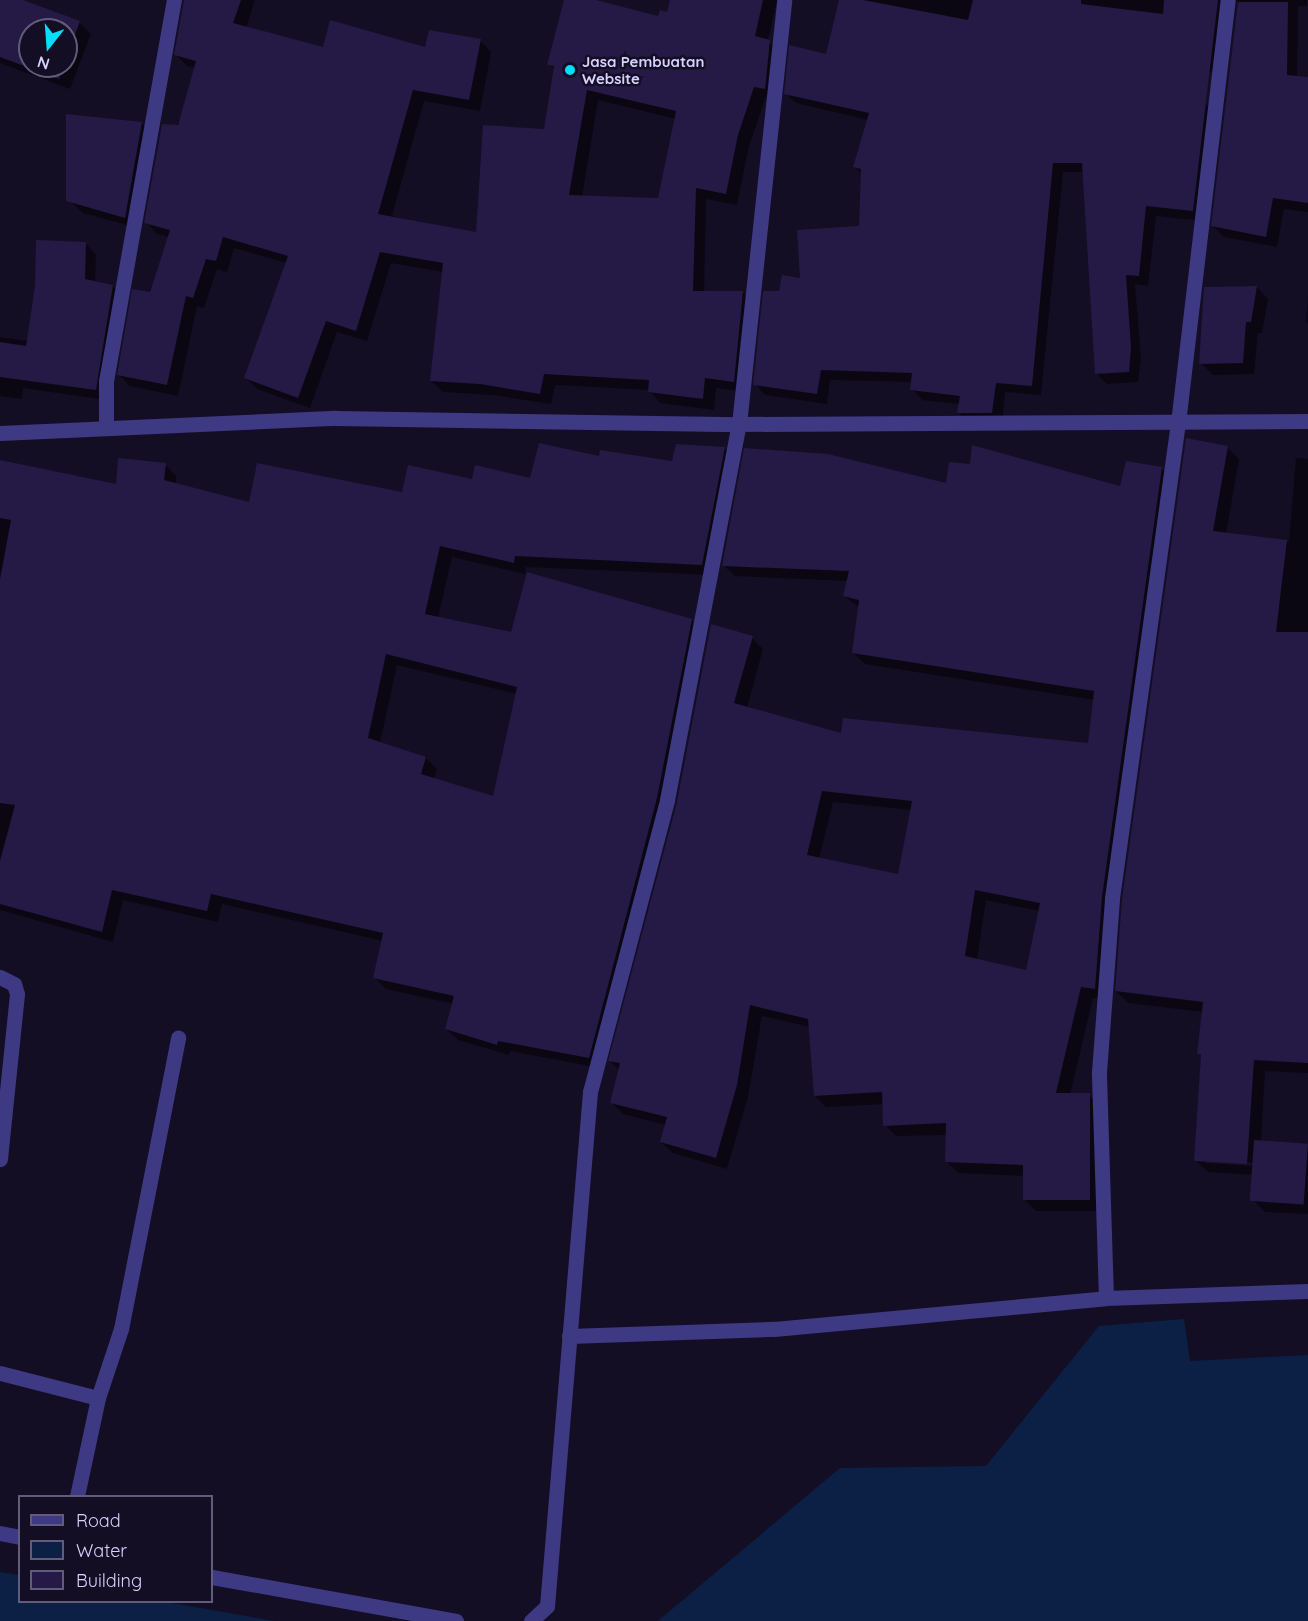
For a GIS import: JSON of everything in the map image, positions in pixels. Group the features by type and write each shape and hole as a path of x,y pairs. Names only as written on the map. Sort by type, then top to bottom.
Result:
{"street":[{"path":"106,428 106,381 174,0"},
{"path":"531,1621 547,1605 590,1092 667,800 739,424 784,0"},
{"path":"1106,1298 1100,1072 1103,994 1112,898 1178,423 1228,0"},
{"path":"0,433 336,418 739,424 1308,421"},
{"path":"0,977 14,984 17,994 1,1149"},
{"path":"77,1495 98,1398 121,1329 178,1038"},
{"path":"569,1336 774,1329 1106,1298 1308,1291"},
{"path":"0,1373 98,1398"},
{"path":"0,1533 18,1537"},
{"path":"213,1577 456,1621"}],"water":[{"path":"1184,1319 1190,1361 1308,1355 1308,1621 658,1621 840,1468 986,1466 1099,1326"},
{"path":"0,1572 18,1575 18,1603 172,1603 274,1621 0,1621"}],"building":[{"path":"0,0 23,0 72,18 18,18 18,64 0,57"},
{"path":"184,0 241,0 233,23 323,47 330,20 425,47 429,30 481,39 469,100 413,90 378,214 476,232 483,125 544,129 554,66 547,65 564,0 596,0 658,16 660,10 667,12 670,0 763,0 755,36 770,40 765,89 754,87 738,135 726,194 696,188 693,291 743,291 734,382 705,378 703,399 648,392 649,380 544,374 540,394 480,384 430,381 443,263 380,252 356,331 326,321 298,398 244,378 288,256 223,237 216,261 206,259 193,298 186,296 167,385 117,375 132,289 150,292 170,230 144,223 162,124 178,125 196,61 174,55","holes":["587,90 676,111 658,198 569,195"]},
{"path":"839,0 863,0 968,20 973,0 1081,0 1081,4 1163,14 1164,0 1218,0 1193,211 1146,206 1139,276 1126,275 1131,348 1129,372 1095,374 1082,163 1053,163 1032,386 996,383 992,413 957,413 960,396 910,390 912,373 821,370 817,394 753,385 763,291 779,291 782,275 800,278 797,230 859,226 861,169 853,167 869,113 784,94 789,45 826,54"},
{"path":"1238,2 1288,2 1287,75 1308,77 1308,203 1273,198 1266,237 1211,226"},
{"path":"66,114 142,122 125,218 66,201"},
{"path":"36,240 86,242 85,279 113,285 96,390 0,377 0,342 26,346 35,286"},
{"path":"1257,286 1251,322 1246,322 1243,363 1199,364 1204,287"},
{"path":"1186,438 1228,446 1213,531 1287,540 1276,632 1308,632 1308,1063 1254,1060 1247,1164 1194,1161 1201,1054 1197,1054 1203,1002 1115,991 1122,899"},
{"path":"539,443 599,456 600,450 672,461 676,444 725,447 702,565 515,556 514,563 440,546 425,614 511,632 527,572 692,619 657,798 589,1058 498,1041 497,1045 445,1029 454,996 373,978 383,933 211,894 207,911 112,890 102,932 0,904 0,861 15,805 0,803 0,579 11,520 0,518 0,460 116,484 118,458 166,463 164,480 249,502 257,463 402,492 408,465 472,479 475,465 530,478","holes":["386,654 517,687 493,796 421,774 426,757 368,738"]},
{"path":"972,445 1120,486 1126,461 1162,467 1102,897 1095,989 1081,987 1056,1093 1090,1093 1090,1200 1023,1200 1023,1165 945,1162 946,1123 883,1126 882,1092 814,1096 808,1019 750,1005 737,1085 716,1158 660,1142 667,1117 610,1103 620,1063 608,1061 677,802 711,624 753,636 734,703 841,733 843,718 1088,743 1094,691 852,653 859,600 843,596 849,571 722,566 744,448 828,454 946,483 949,462 970,464","holes":["822,791 912,801 898,874 807,855","975,890 1040,903 1026,970 965,956"]},
{"path":"1254,1140 1308,1144 1304,1205 1250,1201"}],"place":[{"name":"Jasa Pembuatan Website","path":"570,70"}]}
